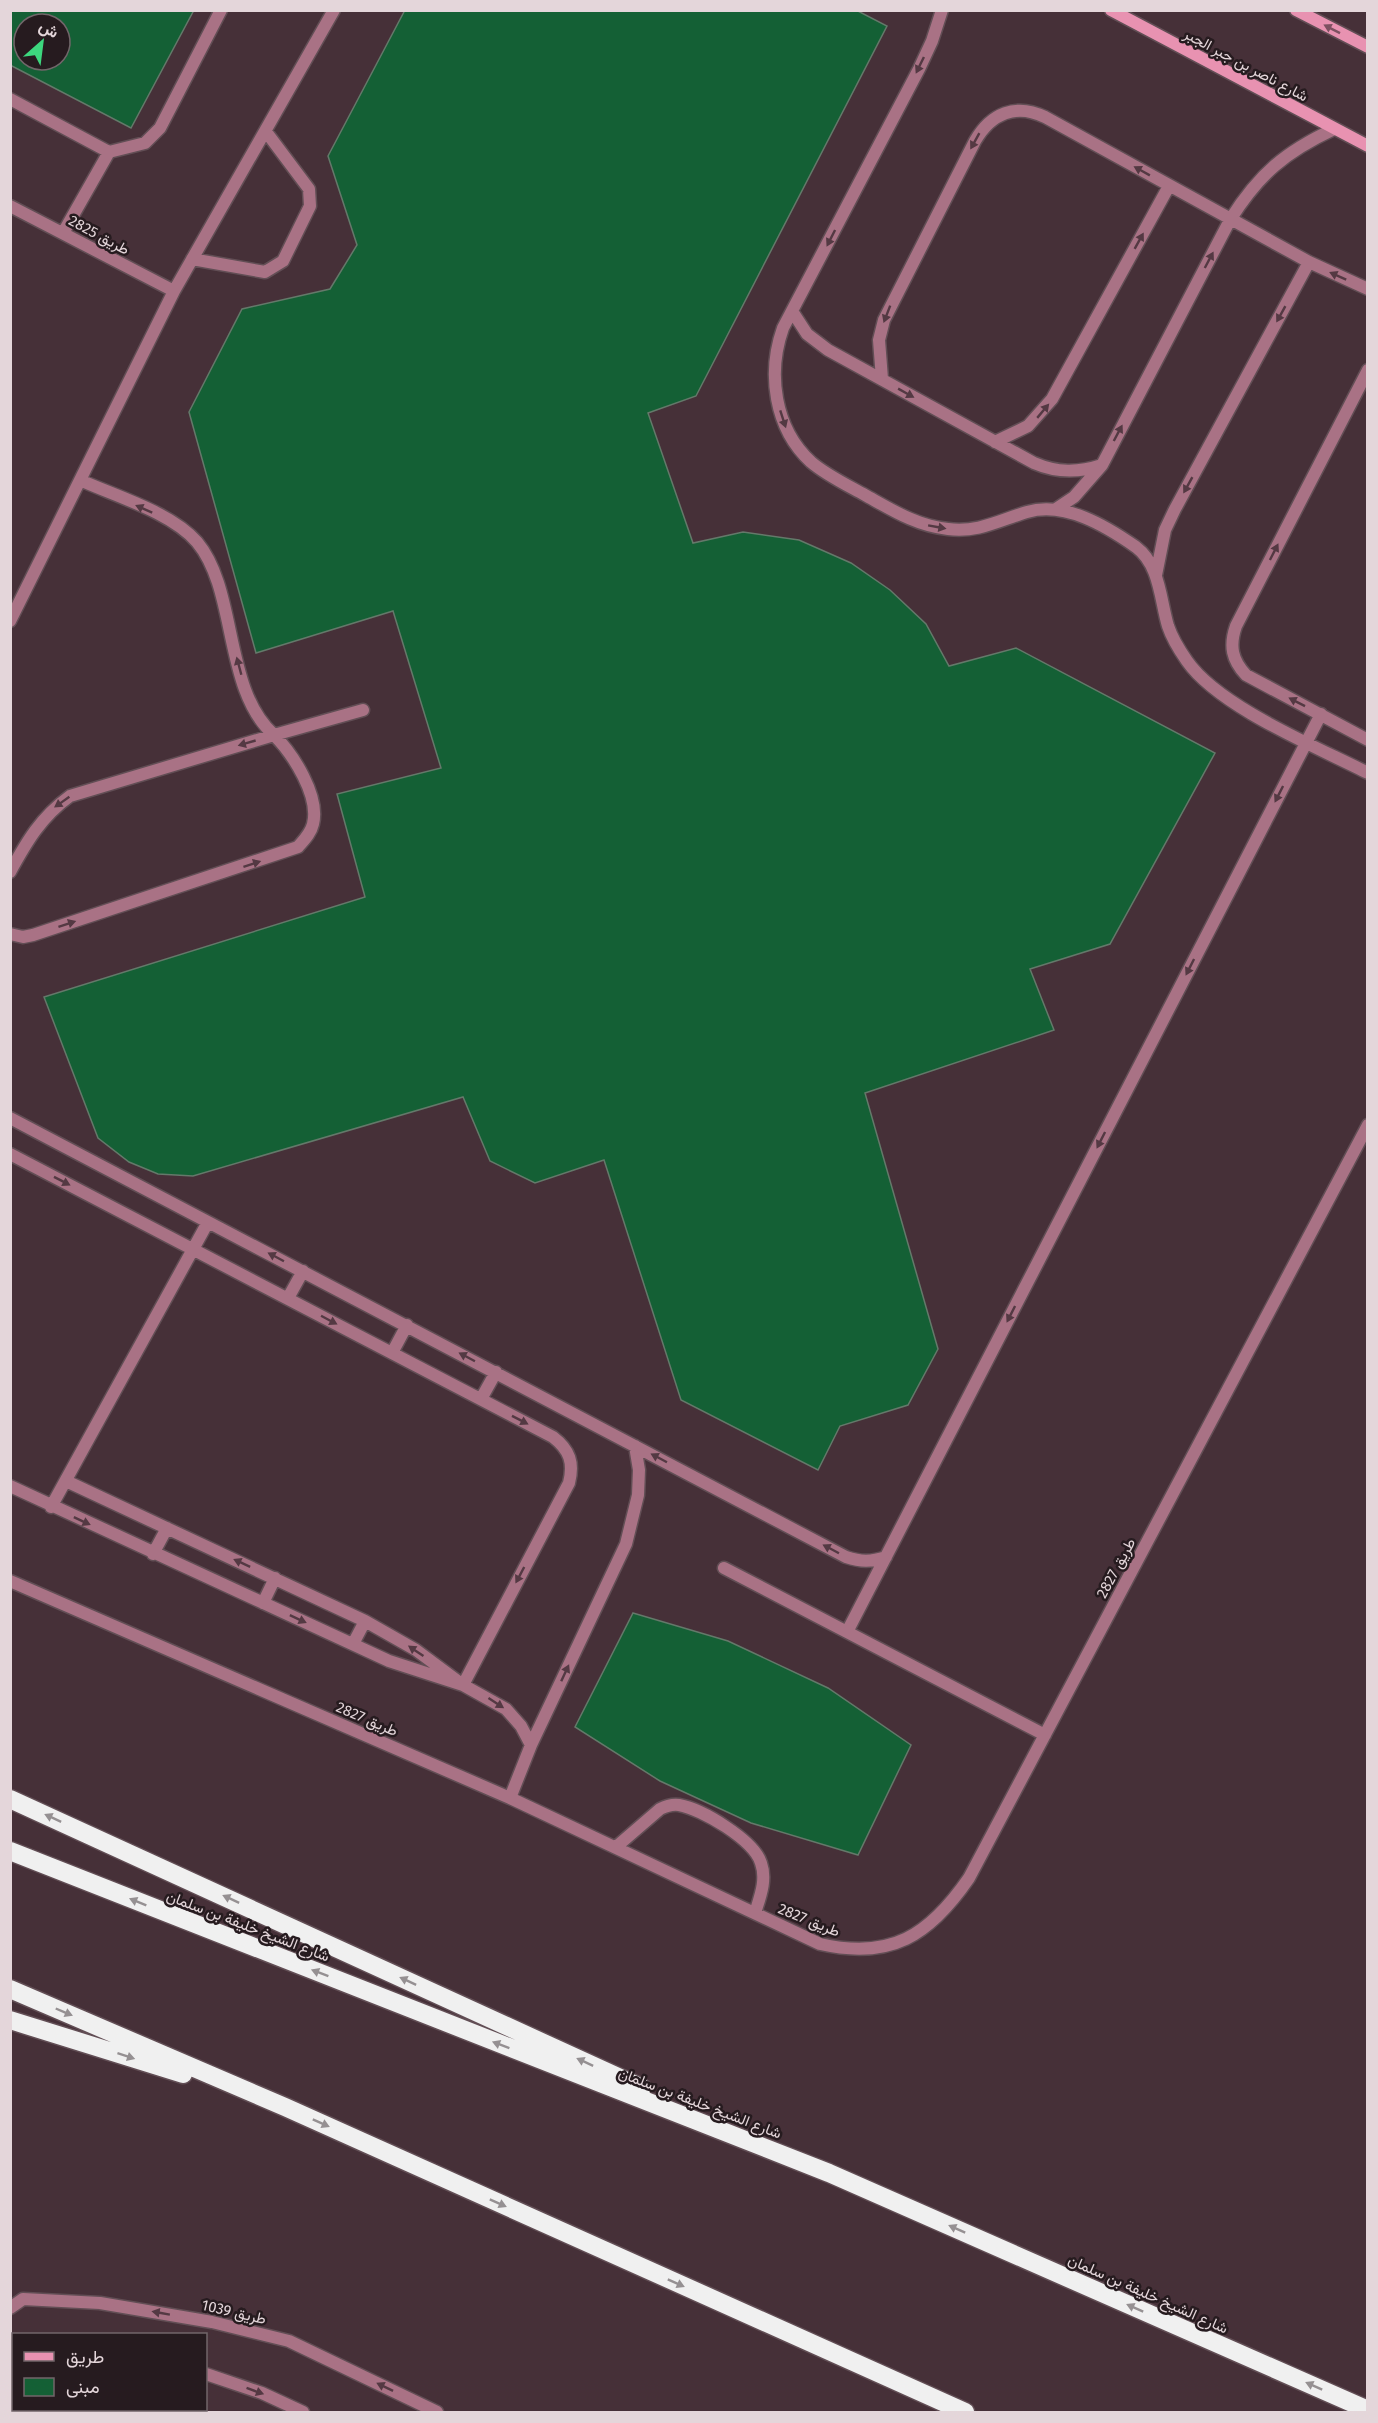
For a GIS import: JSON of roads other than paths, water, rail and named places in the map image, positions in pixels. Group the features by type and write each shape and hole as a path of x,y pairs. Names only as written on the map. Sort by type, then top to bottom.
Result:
{"highway":[{"path":"10,1799 830,2173"},
{"name":"شارع الشيخ خليفة بن سلمان","path":"10,1851 830,2173 1368,2410"},
{"path":"10,1989 285,2107 965,2412"},
{"path":"10,2020 285,2107"}],"main road":[{"name":"شارع ناصر بن جبر الجبر","path":"1111,10 1368,146"},
{"path":"1296,10 1368,47"}],"street":[{"path":"10,99 109,152 145,143 160,128 221,10"},
{"path":"10,621 174,291 267,133 334,10"},
{"path":"942,10 932,41 919,69 792,311 777,345 774,381 785,427 796,446 812,462 909,520 929,526 972,529 993,526 1027,512 1056,509 1088,520 1132,545 1149,561 1156,576 1169,628 1189,664 1203,679 1236,704 1368,773"},
{"path":"882,379 879,340 888,310 975,141 992,119 1004,112 1032,111 1309,262 1368,289"},
{"path":"1056,509 1074,498 1102,465 1230,220 1249,190 1273,165 1302,144 1334,129"},
{"path":"192,259 265,272 282,261 310,206 309,189 267,133"},
{"path":"63,233 109,152"},
{"path":"995,442 1028,426 1052,399 1169,186"},
{"name":"طريق 2825","path":"10,206 174,291"},
{"path":"1156,576 1165,530 1174,509 1309,262"},
{"path":"792,311 798,324 817,342 995,442 1046,468 1075,472 1102,465"},
{"path":"1368,370 1236,626 1232,639 1237,665 1246,675 1368,740"},
{"path":"10,934 23,937 33,935 298,847 313,824 314,811 297,765 265,727 251,706 214,576 197,542 167,519 80,480"},
{"path":"10,872 37,825 52,808 70,796 363,710"},
{"path":"847,1632 1321,714"},
{"path":"10,1118 846,1557 859,1561 873,1561 886,1557"},
{"name":"طريق 2827","path":"10,1581 510,1798 820,1944 844,1949 870,1950 895,1944 918,1934 938,1919 969,1878 1368,1125"},
{"path":"10,1154 481,1399 563,1445 570,1456 572,1470 568,1483 463,1685"},
{"path":"51,1507 208,1222"},
{"path":"288,1298 303,1271"},
{"path":"392,1353 407,1326"},
{"path":"481,1399 496,1372"},
{"path":"510,1798 531,1744 629,1536 638,1495 639,1470 635,1446"},
{"path":"66,1481 366,1621 416,1650 463,1685 506,1709 521,1726 531,1744"},
{"path":"10,1486 51,1507 389,1661 463,1685"},
{"path":"153,1554 167,1528"},
{"path":"724,1568 1045,1735"},
{"path":"263,1603 275,1578"},
{"path":"353,1644 366,1621"},
{"path":"615,1847 660,1809 669,1805 688,1809 734,1832 756,1851 764,1878 755,1913"},
{"name":"طريق 1039","path":"10,2308 23,2299 100,2303 223,2324 289,2341 437,2412"},
{"path":"207,2374 262,2393 303,2412"}]}
